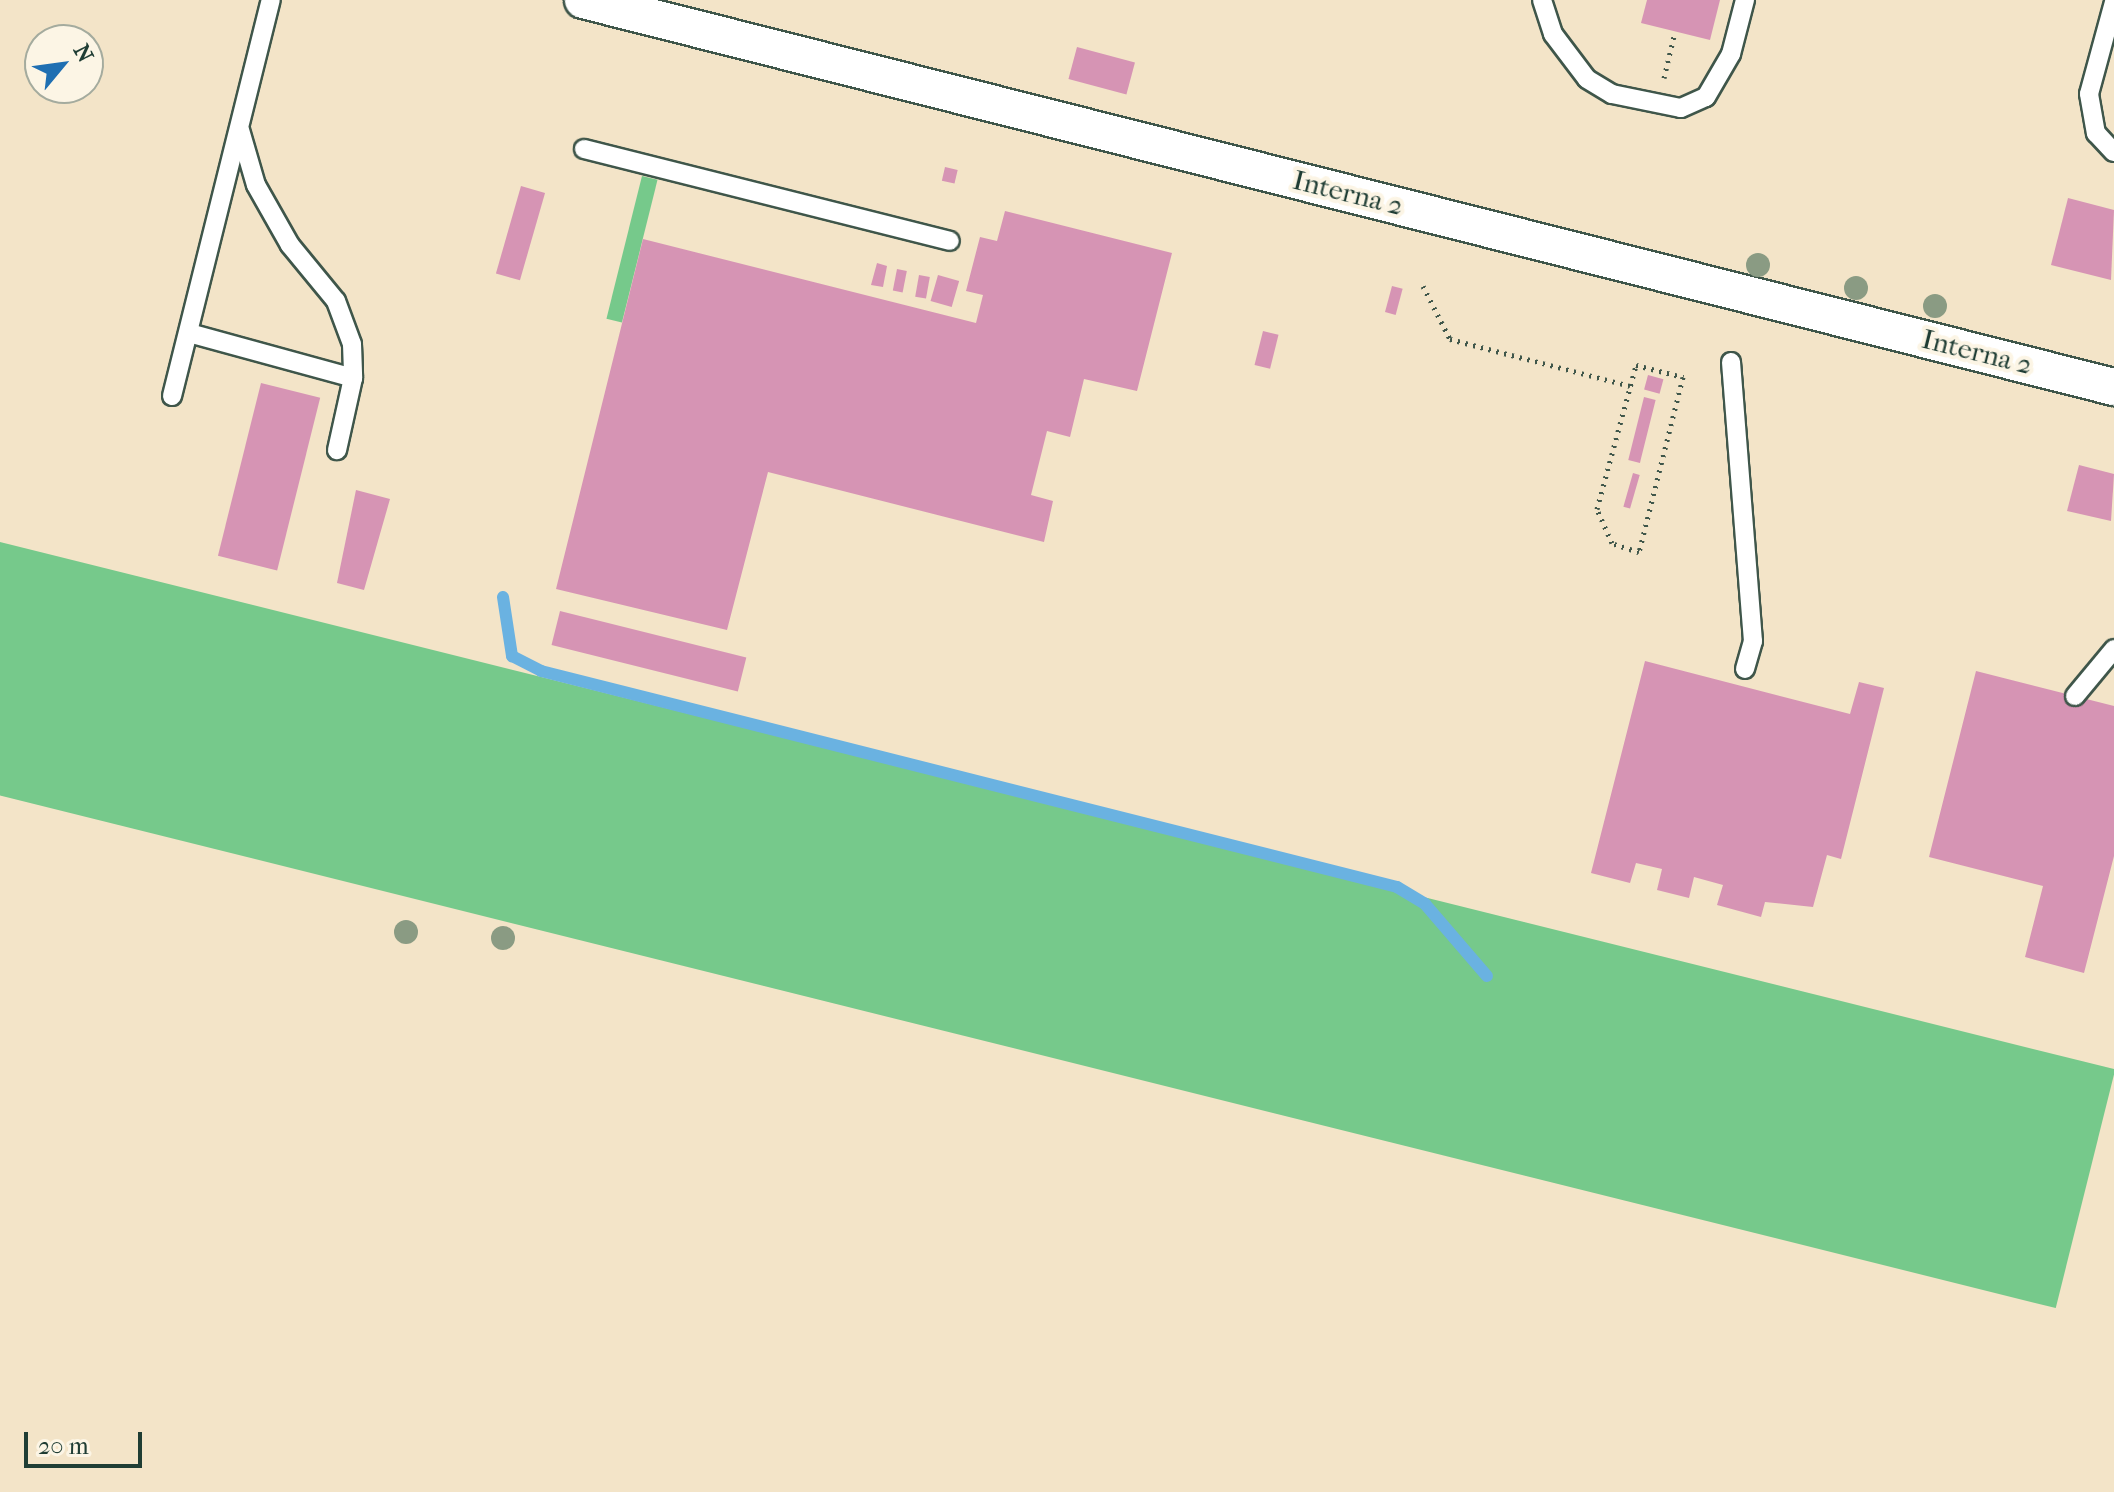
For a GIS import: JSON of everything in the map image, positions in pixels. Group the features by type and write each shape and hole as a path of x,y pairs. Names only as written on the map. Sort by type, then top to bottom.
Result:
{"street":[{"name":"Interna 2","path":"583,0 2114,387"}],"lane":[{"path":"172,396 271,0"},
{"path":"1542,0 1553,34 1587,79 1657,105 1681,108 1706,97 1731,54 1745,0"},
{"path":"2114,2 2089,94 2096,133 2114,152"},
{"path":"239,128 256,185 290,245 336,301 352,344 353,378 337,450"},
{"path":"584,149 950,241"},
{"path":"189,333 353,378"},
{"path":"1731,362 1753,641 1745,669"},
{"path":"2075,696 2114,649"}],"path":[{"path":"1657,105 1675,32"},
{"path":"1423,286 1450,339 1630,386"},
{"path":"1636,365 1683,377 1639,552 1612,543 1597,509 1630,386 1636,365"}],"green space":[{"path":"642,176 658,180 622,323 606,319"},
{"path":"0,542 2114,1069 2056,1308 0,796"}],"building":[{"path":"1647,0 1720,0 1710,40 1641,23"},
{"path":"1077,47 1135,63 1126,94 1068,79"},
{"path":"945,167 958,170 955,184 942,181"},
{"path":"521,186 545,193 520,280 496,273"},
{"path":"2068,198 2114,210 2111,280 2051,265"},
{"path":"1005,211 1172,253 1137,391 1084,379 1070,437 1047,431 1031,495 1053,501 1044,542 768,472 727,630 556,589 643,239 976,323 983,295 966,291 980,237 997,241"},
{"path":"877,263 887,266 883,287 871,285"},
{"path":"897,269 907,271 903,293 893,291"},
{"path":"919,275 930,277 926,299 915,297"},
{"path":"938,275 959,281 952,307 931,301"},
{"path":"1392,286 1403,289 1396,315 1385,312"},
{"path":"1263,331 1279,335 1270,369 1255,365"},
{"path":"1648,375 1663,379 1660,394 1644,389"},
{"path":"261,383 320,398 277,570 218,556"},
{"path":"1644,397 1656,400 1640,463 1628,460"},
{"path":"2079,465 2114,474 2111,521 2067,511"},
{"path":"1633,473 1640,475 1630,509 1623,507"},
{"path":"356,490 390,499 364,590 337,583"},
{"path":"560,611 746,657 738,691 552,645"},
{"path":"1645,661 1850,714 1859,682 1884,688 1841,859 1827,855 1813,907 1765,902 1761,917 1717,905 1723,885 1694,877 1689,898 1657,890 1662,869 1636,863 1630,883 1591,873"},
{"path":"1976,671 2114,706 2114,856 2084,973 2025,957 2043,886 1929,857"}],"waterway":[{"path":"503,597 512,656 541,671 1397,887 1425,904 1487,976"}]}
